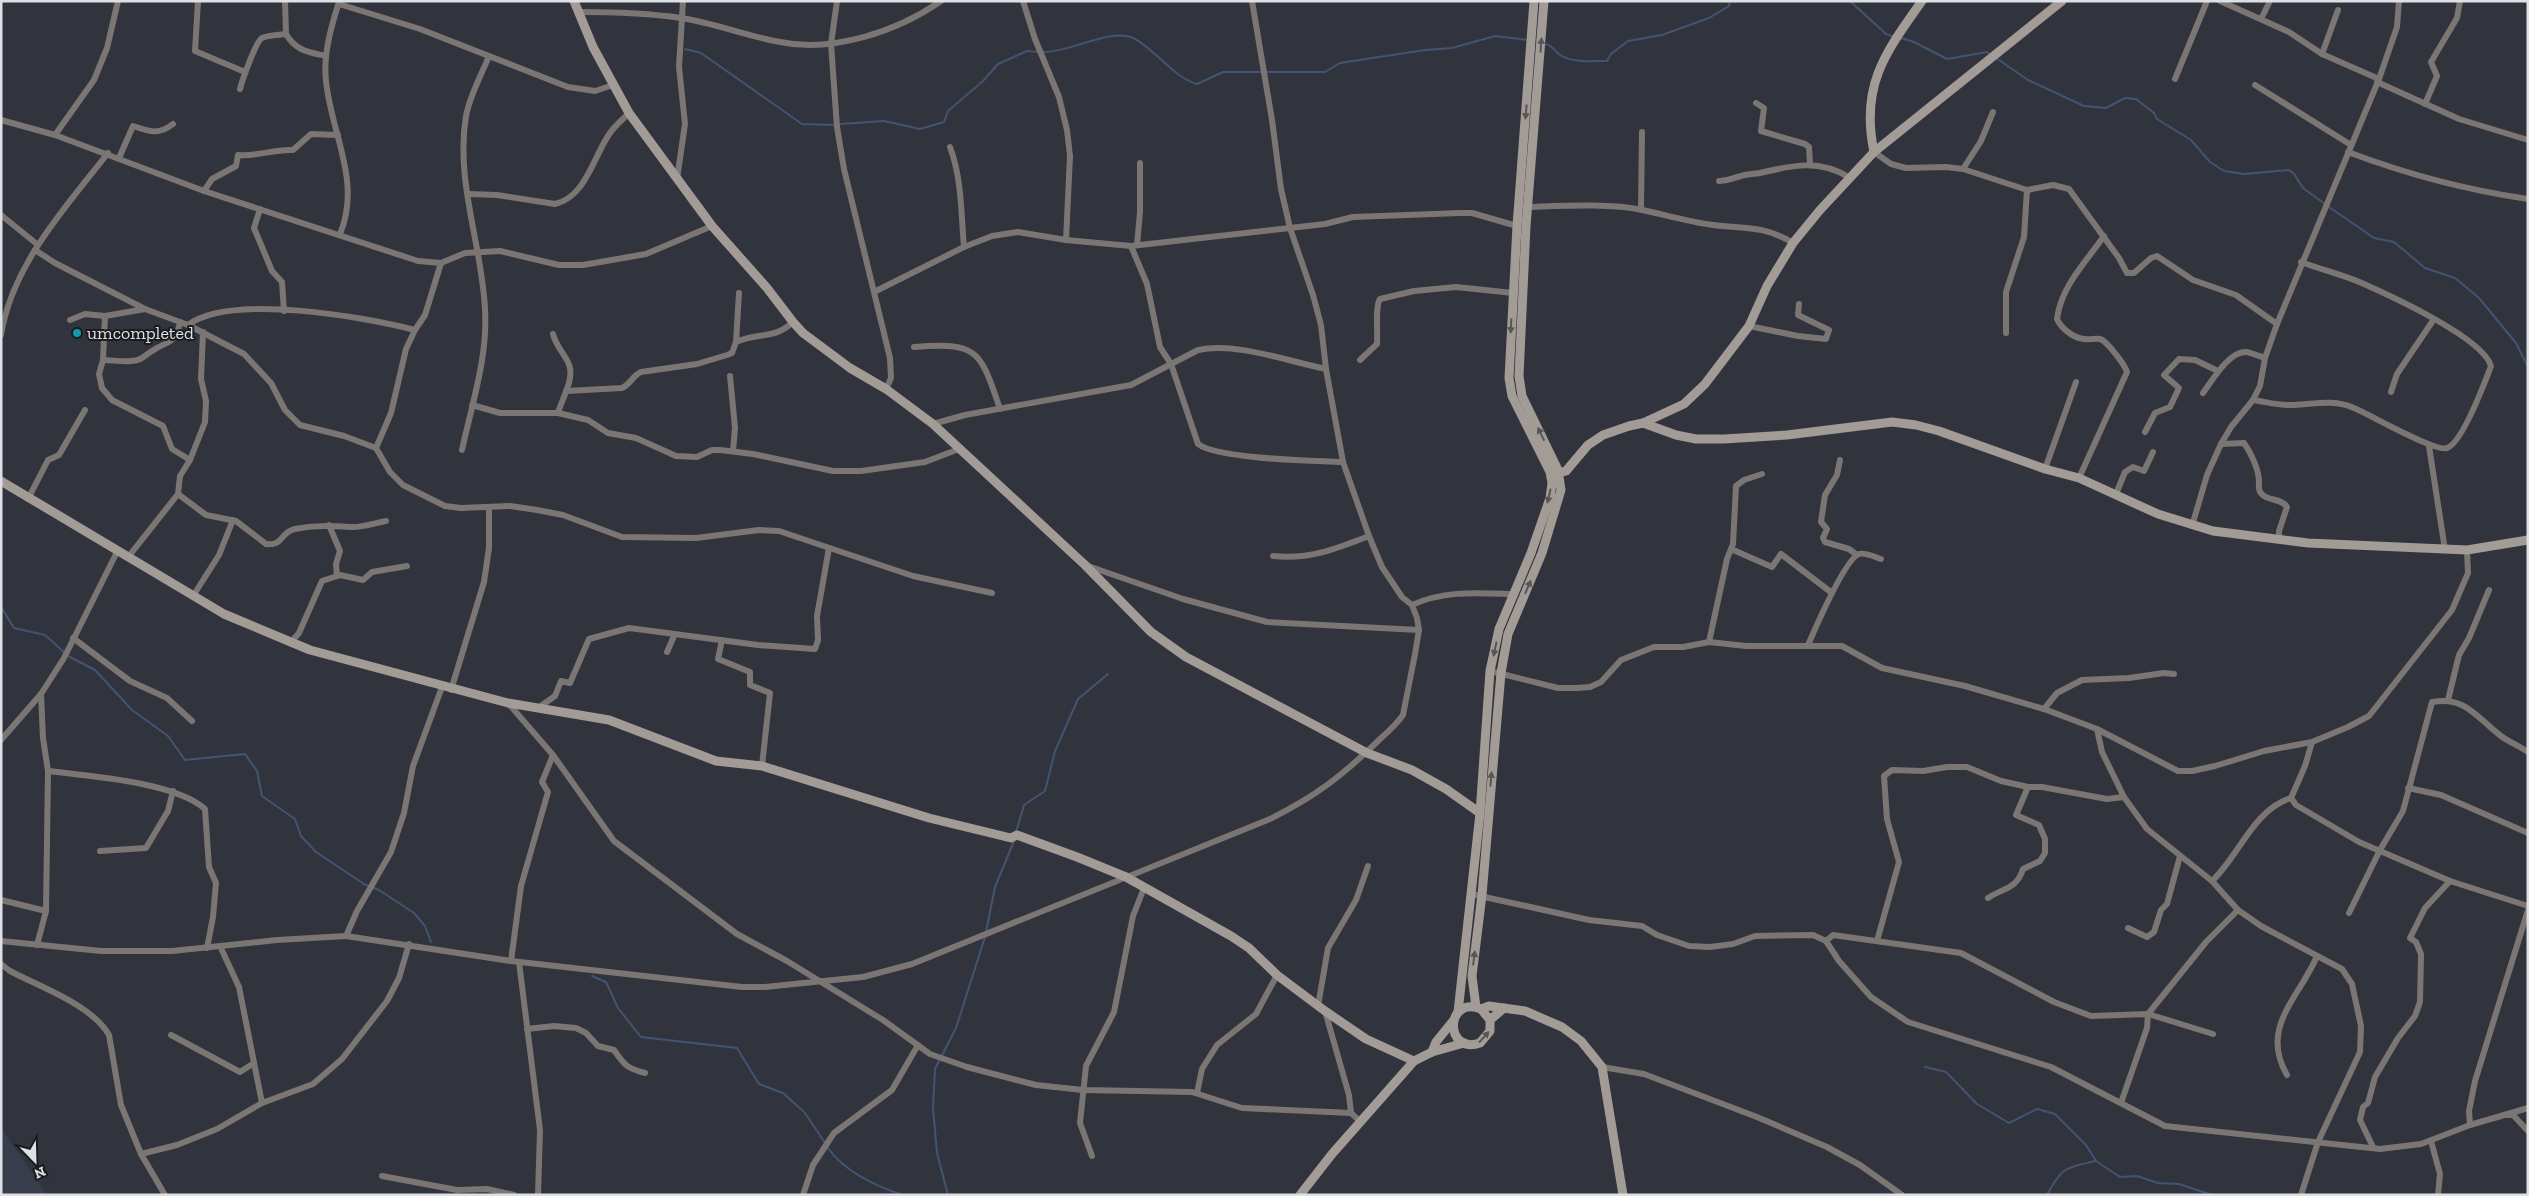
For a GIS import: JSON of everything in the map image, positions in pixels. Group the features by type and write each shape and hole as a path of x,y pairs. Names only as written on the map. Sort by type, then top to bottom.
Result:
{"street":[{"path":"55,135 94,80 107,48 118,1"},
{"path":"198,1 195,51 244,72"},
{"path":"285,1 286,34 300,50 326,56"},
{"path":"574,1 593,47 629,113 712,226 804,333 850,368 886,389 934,424 1085,565 1151,632 1186,658 1367,753 1412,770 1446,789 1480,813"},
{"path":"677,179 684,124 680,67 683,1"},
{"path":"837,1 831,44 837,127 844,169 876,291 892,369 891,378 886,389"},
{"path":"578,12 617,12 682,18 781,43 802,45 831,44 883,32 920,16 941,1"},
{"path":"1023,1 1035,39 1059,97 1070,156 1066,240"},
{"path":"1,941 101,951 207,948 346,936 409,944 510,961 742,987 862,977 895,969 1126,878 1270,819 1310,799 1367,753 1403,715 1419,630 1412,605 1402,597 1382,567 1368,536 1343,462 1326,369 1321,325 1313,295 1290,228 1281,189 1252,1"},
{"path":"1300,1195 1414,1061 1432,1052 1464,1043 1475,1044 1484,1040 1490,1031 1490,1020 1478,1008 1472,976 1482,895 1480,813 1490,671 1499,629 1531,553 1550,498 1555,474 1510,388 1513,293 1519,268 1528,207 1537,25 1534,1"},
{"path":"1537,25 1544,1"},
{"path":"1922,1 1890,49 1873,85 1869,126 1874,152 1891,164 1906,168 1963,168 2026,190 2053,185 2068,188 2104,236 2127,273 2134,273 2150,258 2157,256 2193,280 2236,296 2277,324"},
{"path":"1555,474 1566,471 1588,445 1603,435 1629,426 1643,424 1684,404 1705,384 1749,326 1767,286 1793,243 1874,152 2062,1"},
{"path":"2174,79 2207,1"},
{"path":"2220,1 2289,32 2322,54 2425,104 2459,119 2528,140"},
{"path":"2261,18 2270,1"},
{"path":"2192,526 2207,475 2221,444 2231,427 2253,400 2260,386 2265,358 2277,324 2318,220 2330,196 2378,80 2397,27 2399,1"},
{"path":"2425,104 2437,76 2431,62 2457,18 2460,1"},
{"path":"340,234 346,219 349,194 326,81 326,56 339,3 420,29 568,87 595,91 613,85"},
{"path":"2322,54 2338,10"},
{"path":"240,89 244,72 261,39 286,34"},
{"path":"462,450 484,352 485,308 465,175 466,118 469,103 489,56"},
{"path":"1458,1012 1471,894 1482,840 1501,674 1508,634 1542,553 1560,498 1555,474 1520,386 1519,268 1516,226 1535,64"},
{"path":"2255,85 2351,145"},
{"path":"1756,103 1764,108 1761,131 1805,144 1809,147 1810,164"},
{"path":"1963,168 1981,141 1993,112"},
{"path":"468,194 497,195 555,204 562,202 576,192 595,162 609,134 629,113"},
{"path":"1,120 55,135 204,191 418,261 441,264 465,253 477,250 510,252 559,265 583,265 646,254 712,226"},
{"path":"119,158 133,126 153,133 164,131 173,124"},
{"path":"1641,209 1642,132"},
{"path":"204,191 212,179 236,166 238,155 246,156 292,150 311,134 338,135"},
{"path":"950,147 956,162 964,247"},
{"path":"2348,152 2422,177 2487,193 2528,199"},
{"path":"1,335 3,311 36,247 108,154"},
{"path":"1140,163 1140,212 1134,245 1147,284 1160,347 1171,364 1198,444 1205,449 1291,461 1343,462"},
{"path":"1719,181 1730,181 1741,176 1793,165 1804,166 1810,164 1836,169 1850,178"},
{"path":"2006,333 2006,292 2024,236 2026,190"},
{"path":"1528,207 1583,206 1641,209 1697,223 1760,228 1775,232 1793,243"},
{"path":"260,209 254,228 272,271 282,282 284,311"},
{"path":"876,291 964,247 992,236 1018,232 1066,240 1134,245 1325,224 1353,217 1472,213 1516,226"},
{"path":"1,215 55,263 146,310 188,325 244,354 271,383 285,410 300,424 344,436 376,448 390,472 410,490 445,506 461,508 510,506 563,515 622,537 696,538 759,530 779,531 913,576 992,593"},
{"path":"2079,478 2127,372 2126,366 2104,342 2099,339 2079,338 2064,329 2057,318 2058,309 2070,282 2104,236"},
{"path":"2253,400 2294,405 2331,401 2352,407 2428,446 2444,449 2452,445 2467,421 2491,366 2489,358 2481,348 2434,319 2362,283 2302,262"},
{"path":"376,448 391,412 406,349 425,315 441,264"},
{"path":"1360,360 1377,344 1379,328 1377,303 1380,299 1414,291 1456,287 1513,293"},
{"path":"566,391 622,388 629,384 635,374 640,372 697,364 732,353 736,342 739,293"},
{"path":"1749,326 1798,336 1826,339 1829,330 1798,315 1799,304"},
{"path":"70,320 85,314 104,316 146,310"},
{"path":"188,325 200,318 235,311 284,311 369,318 415,330"},
{"path":"104,316 103,360 99,379 108,397 163,426 172,448 190,460"},
{"path":"2391,392 2397,374 2434,319"},
{"path":"103,360 131,362 145,357 151,351 168,344 178,335 180,322"},
{"path":"736,342 750,336 774,335 784,330 793,322"},
{"path":"129,556 178,494 180,476 190,460 205,422 206,402 202,378 203,332"},
{"path":"553,334 557,348 570,365 571,373 558,413"},
{"path":"914,346 948,344 970,350 981,360 985,367 1000,409"},
{"path":"934,424 964,415 1140,383 1198,350 1237,349 1326,369"},
{"path":"2203,393 2218,371 2236,355 2244,352 2265,358"},
{"path":"2145,432 2155,414 2170,407 2179,388 2164,375 2179,359 2195,360 2218,371"},
{"path":"730,376 736,428 733,451"},
{"path":"2045,469 2076,382"},
{"path":"472,405 500,413 558,413 588,420 608,433 636,438 676,456 696,457 712,450 733,451 820,469 861,471 924,462 959,449"},
{"path":"28,499 48,460 59,455 85,410"},
{"path":"1643,424 1676,435 1696,439 1724,439 1787,435 1892,422 1939,431 2045,469 2079,478 2158,514 2192,526 2241,536 2445,550 2467,550 2528,540"},
{"path":"2221,444 2244,443 2250,451 2259,479 2259,490 2266,498 2284,502 2287,507 2279,531 2279,540"},
{"path":"2428,446 2445,550"},
{"path":"2116,494 2126,472 2133,467 2144,471 2153,452"},
{"path":"1840,460 1836,475 1825,495 1821,522 1827,529 1823,538 1825,542 1849,549 1857,555"},
{"path":"1709,642 1734,539 1736,486 1744,480 1762,474"},
{"path":"1,481 28,499 117,552 129,556 224,614 290,643 446,688 508,703 609,720 716,761 762,766 929,818 1014,837 1126,878 1237,940 1249,948 1277,975 1321,1009 1366,1039 1414,1061"},
{"path":"178,494 206,515 233,520 266,544 272,545 280,541 291,530 329,526 352,528 386,521"},
{"path":"346,936 356,911 391,852 404,813 413,766 446,688 484,582 489,548 489,508"},
{"path":"193,596 219,555 233,520"},
{"path":"329,526 340,551 336,564 337,576"},
{"path":"1273,556 1305,558 1331,551 1368,536"},
{"path":"538,708 554,696 561,681 570,683 589,639 629,628 674,636 722,640 758,646 815,649 818,640 817,616 829,548"},
{"path":"1731,549 1772,567 1781,554 1832,593"},
{"path":"1490,671 1558,688 1590,687 1610,674 1621,660 1644,652 1649,648 1683,647 1709,642 1746,646 1842,646 1882,668 1965,686 2044,709 2098,729 2178,771 2207,768 2264,751 2312,742 2358,722 2380,705 2452,610 2468,573 2467,550"},
{"path":"1,740 4,729 41,694 64,658 117,552"},
{"path":"1808,645 1832,593 1857,555 1863,553 1882,559"},
{"path":"1085,565 1183,599 1267,622 1419,630"},
{"path":"290,643 299,633 322,581 337,576 363,580 372,572 407,566"},
{"path":"2448,700 2459,655 2469,638 2489,590"},
{"path":"1412,605 1430,597 1459,592 1513,594"},
{"path":"667,652 674,636"},
{"path":"73,638 130,681 167,698 192,720"},
{"path":"722,640 718,659 750,672 750,685 770,693 762,766"},
{"path":"2044,709 2057,693 2082,680 2129,678 2164,673 2174,674"},
{"path":"37,945 46,911 48,771 43,738 41,694"},
{"path":"2349,913 2380,850 2403,811 2432,702 2448,700 2471,710 2500,735 2528,752"},
{"path":"508,703 553,756 614,841 736,934 883,1020 930,1054 967,1067 1036,1085 1083,1090 1198,1093 1242,1108 1351,1113 1361,1122"},
{"path":"2098,729 2102,752 2124,798 2147,828 2212,881 2238,910 2261,926 2342,968 2348,976 2359,1013 2362,1039 2360,1052 2318,1142 2300,1195"},
{"path":"2212,881 2225,868 2240,842 2271,808 2291,798 2305,766 2312,742"},
{"path":"510,961 522,886 548,792 542,782 553,756"},
{"path":"1877,941 1899,862 1887,819 1884,776 1887,772 1897,769 1923,771 1947,767 1967,767 2001,781 2028,787 2042,787 2107,799 2124,798"},
{"path":"48,771 173,791 199,803 205,808 209,867 216,883 213,917 207,948"},
{"path":"1988,898 2013,887 2021,877 2023,869 2040,861 2045,853 2044,834 2039,825 2016,815 2028,787"},
{"path":"2408,788 2441,795 2528,833"},
{"path":"100,851 146,848 168,811 173,791"},
{"path":"2291,798 2296,805 2359,842 2450,881 2528,906"},
{"path":"2128,928 2147,936 2154,932 2161,910 2167,904 2180,856"},
{"path":"1351,1113 1349,1096 1321,1009 1328,948 1356,900 1368,866"},
{"path":"2373,1147 2360,1120 2363,1107 2368,1103 2375,1077 2398,1038 2415,1016 2420,1002 2421,954 2416,942 2410,938 2426,908 2450,881"},
{"path":"1092,1156 1080,1123 1087,1060 1102,1039 1119,997 1133,916 1144,888"},
{"path":"1471,894 1589,920 1642,926 1657,935 1689,946 1726,945 1764,935 1806,934 1826,941 1838,961 1871,997 1908,1022 2051,1066 2121,1103 2144,1118 2164,1126 2373,1147 2413,1145 2431,1141 2470,1125 2528,1108"},
{"path":"1,900 46,911"},
{"path":"2121,1103 2147,1028 2148,1014 2206,942 2238,910"},
{"path":"2470,1125 2469,1111 2475,1081 2528,910"},
{"path":"1826,941 1833,935 1969,956 2047,998 2092,1016 2148,1014 2213,1034"},
{"path":"141,1154 217,1129 262,1103 312,1084 342,1059 394,991 409,944"},
{"path":"220,946 239,987 262,1103"},
{"path":"2287,1075 2276,1047 2280,1028 2287,1005 2309,975 2316,956"},
{"path":"519,962 540,1130 538,1195"},
{"path":"1,964 10,971 92,1015 104,1028 108,1035 121,1104 141,1154 164,1195"},
{"path":"1198,1093 1202,1069 1217,1045 1256,1014 1277,975"},
{"path":"1432,1052 1436,1042 1463,1008 1489,1006 1531,1012 1567,1030 1581,1041 1602,1067 1623,1195"},
{"path":"1490,1020 1504,1008"},
{"path":"1453,1021 1454,1034 1464,1043"},
{"path":"527,1030 554,1026 576,1028 586,1033 598,1046 614,1050 622,1063 629,1068 645,1073"},
{"path":"171,1035 240,1072 254,1063"},
{"path":"803,1195 813,1165 834,1133 892,1090 918,1045"},
{"path":"1602,1067 1644,1074 1757,1117 1827,1147 1860,1165 1902,1195"},
{"path":"2503,1115 2513,1115 2528,1131"},
{"path":"2431,1141 2440,1174 2438,1195"},
{"path":"382,1176 457,1190 487,1189 514,1195"}],"shaded area":[{"path":"1,1127 47,1195 1,1195"}],"waterway":[{"path":"1545,44 1552,47 1565,58 1583,61 1607,61 1611,54 1628,41 1662,35 1709,18 1729,6 1730,1"},
{"path":"1850,1 1886,34 1894,37"},
{"path":"1044,52 1064,49 1100,38 1122,35 1131,37 1139,42 1179,75 1197,84 1223,72 1261,72"},
{"path":"1266,72 1325,72 1340,63 1425,50 1452,48 1495,36 1528,40"},
{"path":"1901,38 1914,42 1947,59 1987,52 1990,54"},
{"path":"685,49 701,53 802,124 835,125"},
{"path":"840,124 884,121 920,129 944,122 948,111 983,81 998,64 1027,51 1039,52"},
{"path":"1996,58 2028,80 2084,106 2106,108 2125,98 2136,99 2154,113 2157,119 2191,140 2210,162 2224,171 2244,174 2289,170 2303,188 2325,204"},
{"path":"2329,207 2374,238 2394,242 2425,268 2455,278 2479,298 2516,343 2528,367"},
{"path":"1,607 14,628 45,635 65,653"},
{"path":"68,656 95,670 132,710 168,736 185,760 245,754 257,771 262,796 295,819 301,836 316,852 364,884 379,890 414,913 425,926 431,942"},
{"path":"1016,832 1024,805 1045,791 1055,751 1078,699 1108,674"},
{"path":"986,932 995,887 1014,841"},
{"path":"948,1195 937,1153 933,1108 935,1069 956,1028 985,937"},
{"path":"592,976 606,982 618,1008 641,1037 737,1048 759,1084 783,1093 805,1113 825,1143"},
{"path":"1925,1067 1946,1072 1977,1104 2009,1123 2037,1109 2055,1114 2086,1145 2096,1161 2120,1177 2137,1176 2158,1183 2179,1184 2212,1195"},
{"path":"827,1147 851,1171 881,1187 902,1195"},
{"path":"2047,1195 2065,1170 2095,1161"}],"place":[{"name":"umcompleted","path":"77,333"}]}
